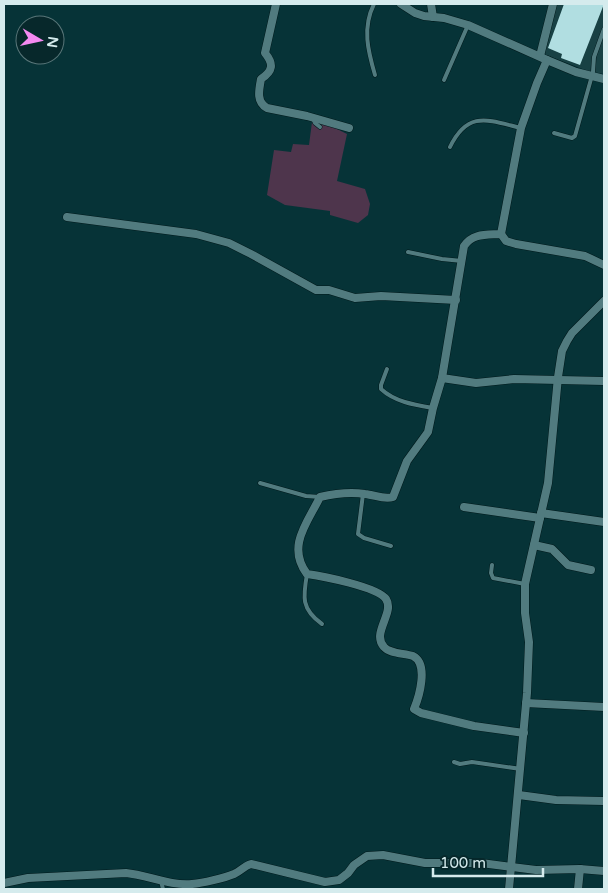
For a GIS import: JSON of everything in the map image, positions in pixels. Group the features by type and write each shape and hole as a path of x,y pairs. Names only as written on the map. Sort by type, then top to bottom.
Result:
{"street":[{"path":"276,4 265,53 270,59 270,72 261,79 259,101 267,108 349,128"},
{"path":"401,4 415,13 424,16 468,24 543,58 604,79"},
{"path":"431,4 433,17"},
{"path":"553,4 537,83 521,128 501,234 506,241 585,256 604,265"},
{"path":"67,217 196,234 229,243 316,290 329,290 354,298 381,296 456,300"},
{"path":"501,234 475,236 464,246 442,378 428,432 407,461 393,497 388,498 364,494 320,497 302,529 298,560 306,574 345,582 381,594 386,599 388,604 387,612 380,640 390,650 414,657 420,663 422,672 421,682 414,709 421,713 474,726 524,733"},
{"path":"509,889 526,703 528,642 525,584 548,482 557,380 562,350 567,341 572,333 604,300"},
{"path":"596,310 604,315"},
{"path":"442,378 476,383 514,379 604,381"},
{"path":"464,507 604,522"},
{"path":"534,545 552,549 568,565 591,570"},
{"path":"526,703 604,706"},
{"path":"518,795 556,800 604,801"},
{"path":"4,883 28,878 126,873 141,874 162,885 194,884 234,874 251,864 325,882 339,880 354,865 367,856 383,855 425,863 481,863 536,870 580,869 604,871"},
{"path":"578,889 580,869"}],"lane":[{"path":"374,4 370,13 366,39 375,75"},
{"path":"444,80 468,24"},
{"path":"554,133 569,138 575,136 592,76 594,57 604,29"},
{"path":"313,118 320,127"},
{"path":"450,147 462,127 471,122 490,121 521,128"},
{"path":"408,252 462,261"},
{"path":"387,369 381,389 387,395 409,404 433,408"},
{"path":"260,483 306,496 320,497"},
{"path":"364,494 358,534 364,538 391,546"},
{"path":"492,565 490,573 492,578 525,584"},
{"path":"306,574 304,601 307,610 322,624"},
{"path":"454,762 466,764 472,762 521,769"}],"shaded area":[{"path":"556,4 604,4 604,74 588,71 546,55 543,49 553,20"},
{"path":"312,122 327,124 347,134 337,181 365,189 370,204 368,215 358,223 330,215 330,211 285,205 267,195 274,150 291,152 293,144 309,145"}],"building":[{"path":"564,4 604,4 580,65 561,58 562,54 548,48"}]}
